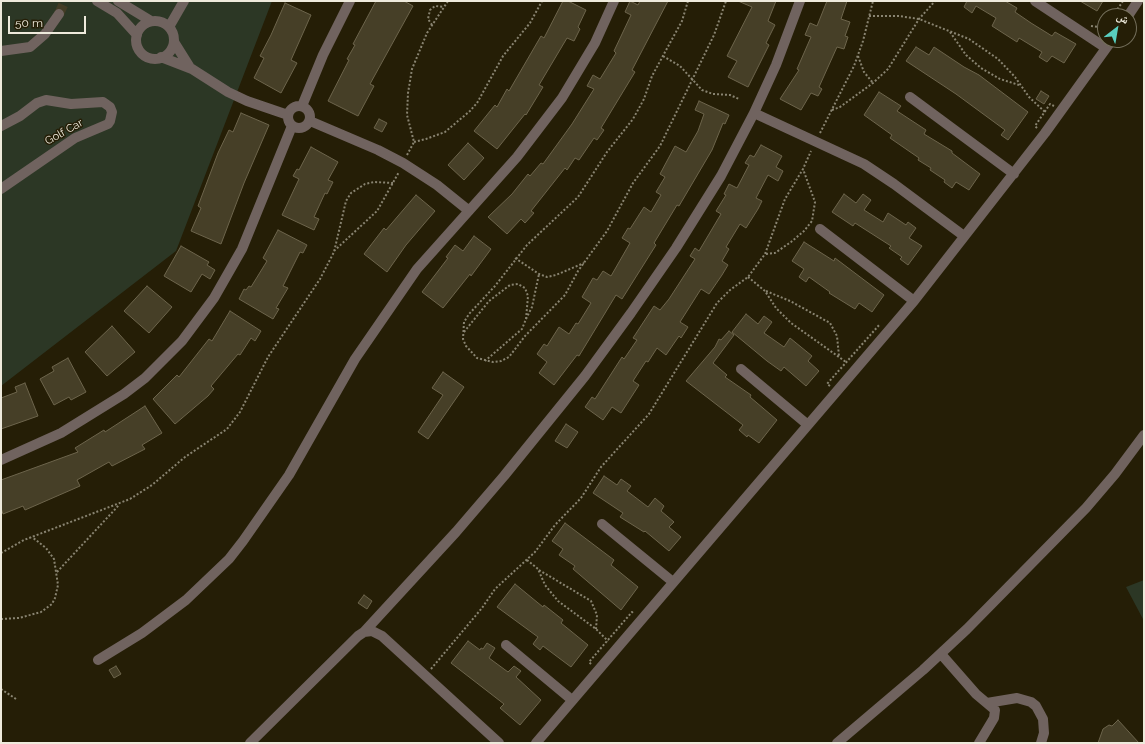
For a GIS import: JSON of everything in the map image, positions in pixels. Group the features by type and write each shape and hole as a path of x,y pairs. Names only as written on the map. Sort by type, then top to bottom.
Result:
{"street":[{"path":"97,1 117,13 137,35"},
{"path":"118,1 150,21 163,22 169,27 173,34 174,42 192,69"},
{"path":"169,27 184,1"},
{"path":"302,106 323,55 350,1"},
{"path":"98,660 160,621 186,600 228,559 258,521 289,474 336,392 376,327 417,269 468,210 517,157 562,98 595,42 614,1"},
{"path":"250,743 364,632 456,532 554,416 610,344 699,212 754,113 781,52 800,1"},
{"path":"1035,1 1097,37"},
{"path":"1,51 30,47 45,34 59,14"},
{"path":"150,21 144,25 137,35 137,45 143,53 152,58 161,57 169,53 174,42"},
{"path":"536,743 914,301 1014,174 1072,97 1106,48"},
{"path":"161,57 192,69 216,85 247,101 288,115"},
{"path":"910,97 1014,174"},
{"name":"Golf Car","path":"1,188 75,138 108,124 112,112 110,107 102,102 71,104 46,100 38,103 20,116 3,122"},
{"path":"302,106 310,112 310,121 302,128 292,126 289,123 288,115 292,109 302,106"},
{"path":"754,113 848,156 879,173 964,236"},
{"path":"310,121 378,150 403,163 437,185 468,210"},
{"path":"1,460 61,433 124,394 145,378 182,341 214,298 242,249 292,126"},
{"path":"820,229 914,301"},
{"path":"741,369 808,425"},
{"path":"837,743 941,654 1086,508 1115,474 1144,435"},
{"path":"602,524 673,582"},
{"path":"364,632 372,631 379,634 499,743"},
{"path":"506,645 572,700"},
{"path":"941,654 987,703 993,707 996,714 979,743"},
{"path":"987,703 1017,698 1031,702 1036,706 1043,719 1044,733 1041,743"}],"path":[{"path":"334,252 368,221 384,199 414,142 407,115 409,81 420,48 432,25 448,1"},
{"path":"414,142 445,132 470,112 503,56 530,23 542,1"},
{"path":"688,1 682,21 652,76 639,110 606,152 578,196 515,258 495,286 469,314 464,322 462,334 466,346 471,353 485,361 501,361 508,357 525,336 565,295 584,263 607,231 633,183 660,146 714,36 726,1"},
{"path":"425,676 482,608 495,589 528,560 555,525 581,498 600,467 650,414 716,303 730,290 748,277 765,254 785,199 803,170 831,110 849,78 858,56 873,1"},
{"path":"831,110 840,107 873,83 888,69 919,19 935,1"},
{"path":"432,25 428,19 430,10 435,6 444,7"},
{"path":"870,16 899,16 919,19 969,39 988,51 1007,68 1037,106 1045,112"},
{"path":"949,31 960,47 977,65 1000,79 1020,85"},
{"path":"663,56 680,66 692,80 706,92 730,95 739,99"},
{"path":"858,56 864,72 873,83"},
{"path":"765,254 774,253 791,242 804,231 812,221 815,202 803,170"},
{"path":"1,553 32,537 120,504 148,488 185,457 220,435 234,421 268,357 320,279 334,252 343,209 351,193 365,184 374,182 393,183"},
{"path":"515,258 539,274 552,277 584,263"},
{"path":"485,361 499,347 517,334 532,307 539,274"},
{"path":"748,277 765,291 776,308 791,323 846,362"},
{"path":"462,334 489,301 514,284 522,285 527,292 526,319"},
{"path":"765,291 790,301 830,323 837,336 839,356"},
{"path":"57,572 120,504"},
{"path":"1,619 19,618 47,609 58,592 57,572 54,559 50,553 32,537"},
{"path":"528,560 538,569 591,601 597,615 596,629"},
{"path":"538,569 545,585 558,601 596,629 608,641"},
{"path":"1,689 16,699"}],"green space":[{"path":"1,1 272,1 176,251 1,386"},
{"path":"1144,580 1144,621 1126,587"}],"building":[{"path":"376,1 404,1 413,6 370,84 374,86 358,116 328,101 349,60 347,59 355,45 353,44"},
{"path":"563,1 568,1 586,10 578,27 580,29 574,41 567,38 539,85 543,87 526,115 525,114 497,149 474,131 495,105 497,107 507,89 509,91 541,36 544,38"},
{"path":"630,1 638,5 640,1 668,1 632,70 635,72 601,128 604,130 597,140 594,138 579,160 575,158 567,170 565,168 531,211 534,213 525,223 521,219 507,234 488,217 512,194 528,174 530,176 541,163 543,164 572,124 594,89 587,86 593,75 600,79 616,53 614,51 631,15 625,12"},
{"path":"738,1 776,1 768,21 775,25 766,43 769,45 748,87 728,77 737,61 727,56 752,7"},
{"path":"827,1 847,1 841,19 850,22 845,36 848,37 844,49 837,47 819,87 822,89 818,96 811,93 801,110 780,99 799,70 797,69 811,37 805,35 810,23 817,26"},
{"path":"967,1 1005,1 1017,8 1015,12 1052,36 1055,32 1076,44 1064,63 1052,56 1047,62 1039,57 1042,52 1019,38 1017,42 992,26 996,18 976,6 972,13 964,7"},
{"path":"1080,1 1103,1 1099,8 1097,8 1097,11"},
{"path":"285,3 311,15 291,60 297,63 281,93 254,78 264,58 260,56"},
{"path":"916,47 929,55 934,47 979,75 1028,112 1008,140 1001,135 1005,130 956,94 906,61"},
{"path":"1041,91 1049,96 1044,104 1036,99"},
{"path":"879,92 901,106 897,111 926,130 924,134 952,151 952,153 980,174 969,190 956,182 952,188 944,182 945,180 930,170 931,168 918,160 919,158 890,138 892,135 864,115"},
{"path":"699,101 729,115 725,124 723,123 712,150 679,206 677,205 654,243 656,245 622,299 616,295 579,356 577,355 554,385 539,373 547,362 537,354 544,344 547,346 559,327 569,334 576,323 578,324 591,303 582,297 593,278 597,280 603,271 611,276 630,243 622,238 628,228 630,229 644,207 651,212 661,195 656,192 665,177 660,174 675,146 686,152 698,131 704,114 695,110"},
{"path":"241,113 269,125 244,183 221,244 191,231 201,208 198,206 218,153 229,130 233,132"},
{"path":"379,119 387,123 382,132 374,128"},
{"path":"468,143 484,158 464,180 448,165"},
{"path":"761,145 782,156 776,167 783,171 778,181 768,175 756,198 762,201 758,209 746,228 740,224 726,247 729,249 722,261 728,265 709,294 701,289 680,322 688,327 681,338 679,336 666,355 657,348 648,362 646,361 633,381 639,385 621,413 612,407 603,420 585,407 592,397 595,399 622,357 624,359 637,340 633,338 654,306 660,310 669,299 695,259 690,256 695,248 699,251 721,214 716,211 726,195 724,194 729,184 737,188 749,165 745,163 750,155 754,157"},
{"path":"311,147 338,162 328,180 333,182 327,194 325,193 314,217 319,219 314,230 282,215 299,179 293,176 297,169 299,170"},
{"path":"844,194 856,203 863,194 871,200 864,210 883,222 888,213 906,225 908,222 916,228 909,238 922,246 908,265 900,259 902,257 889,248 891,246 855,223 853,226 832,212"},
{"path":"416,195 435,211 406,245 387,272 364,254 384,228 386,230"},
{"path":"278,230 307,245 303,253 300,252 283,286 288,288 276,308 279,309 273,319 239,299 244,289 246,290 249,286 251,287 267,261 263,258"},
{"path":"474,236 491,249 471,276 470,274 443,308 422,292 448,258 446,257 455,245 463,251"},
{"path":"804,242 834,261 835,258 884,295 872,312 859,303 855,309 829,293 830,292 809,277 806,282 799,277 804,269 792,261"},
{"path":"181,246 209,262 207,265 215,270 210,279 202,274 191,292 164,276"},
{"path":"147,286 172,307 149,333 124,311"},
{"path":"230,311 261,331 255,341 251,338 240,355 238,354 211,386 214,389 208,396 175,424 153,399 177,375 179,377 209,339 212,341"},
{"path":"746,314 758,324 764,316 772,322 764,333 784,347 790,338 812,356 808,361 819,371 806,386 784,367 781,371 767,361 732,332"},
{"path":"112,326 135,352 107,376 85,352"},
{"path":"729,331 734,335 713,363 727,375 725,377 751,395 750,397 777,420 759,443 748,435 747,437 739,430 743,425 686,381 715,347 719,339 721,340"},
{"path":"68,358 86,392 71,400 69,397 54,405 40,379 54,371 52,367"},
{"path":"443,372 464,387 428,439 418,432 443,395 432,388"},
{"path":"25,383 38,416 1,429 1,398 17,392 15,387"},
{"path":"145,406 162,433 142,445 145,449 112,466 109,462 77,480 80,486 25,510 23,506 3,514 1,508 1,480 78,452 75,448 104,430 105,432"},
{"path":"566,424 578,432 567,448 555,441"},
{"path":"604,476 617,485 621,479 631,486 627,491 648,507 655,498 664,506 661,511 674,522 669,527 681,537 669,551 645,531 644,532 620,517 623,513 593,493"},
{"path":"565,523 614,560 611,565 638,587 621,610 573,569 575,566 559,555 563,549 552,541"},
{"path":"515,584 543,607 544,605 563,620 561,623 588,645 571,667 543,646 540,650 533,644 538,637 497,607"},
{"path":"364,595 372,601 367,609 358,603"},
{"path":"468,641 480,650 481,648 483,649 487,643 495,648 489,658 508,672 514,666 521,671 516,677 541,700 520,725 500,708 504,704 451,663"},
{"path":"116,666 121,674 114,678 109,670"},
{"path":"1118,720 1139,743 1098,743 1103,729 1109,725 1112,726"}],"tunnel":[{"path":"59,14 65,1"}]}
